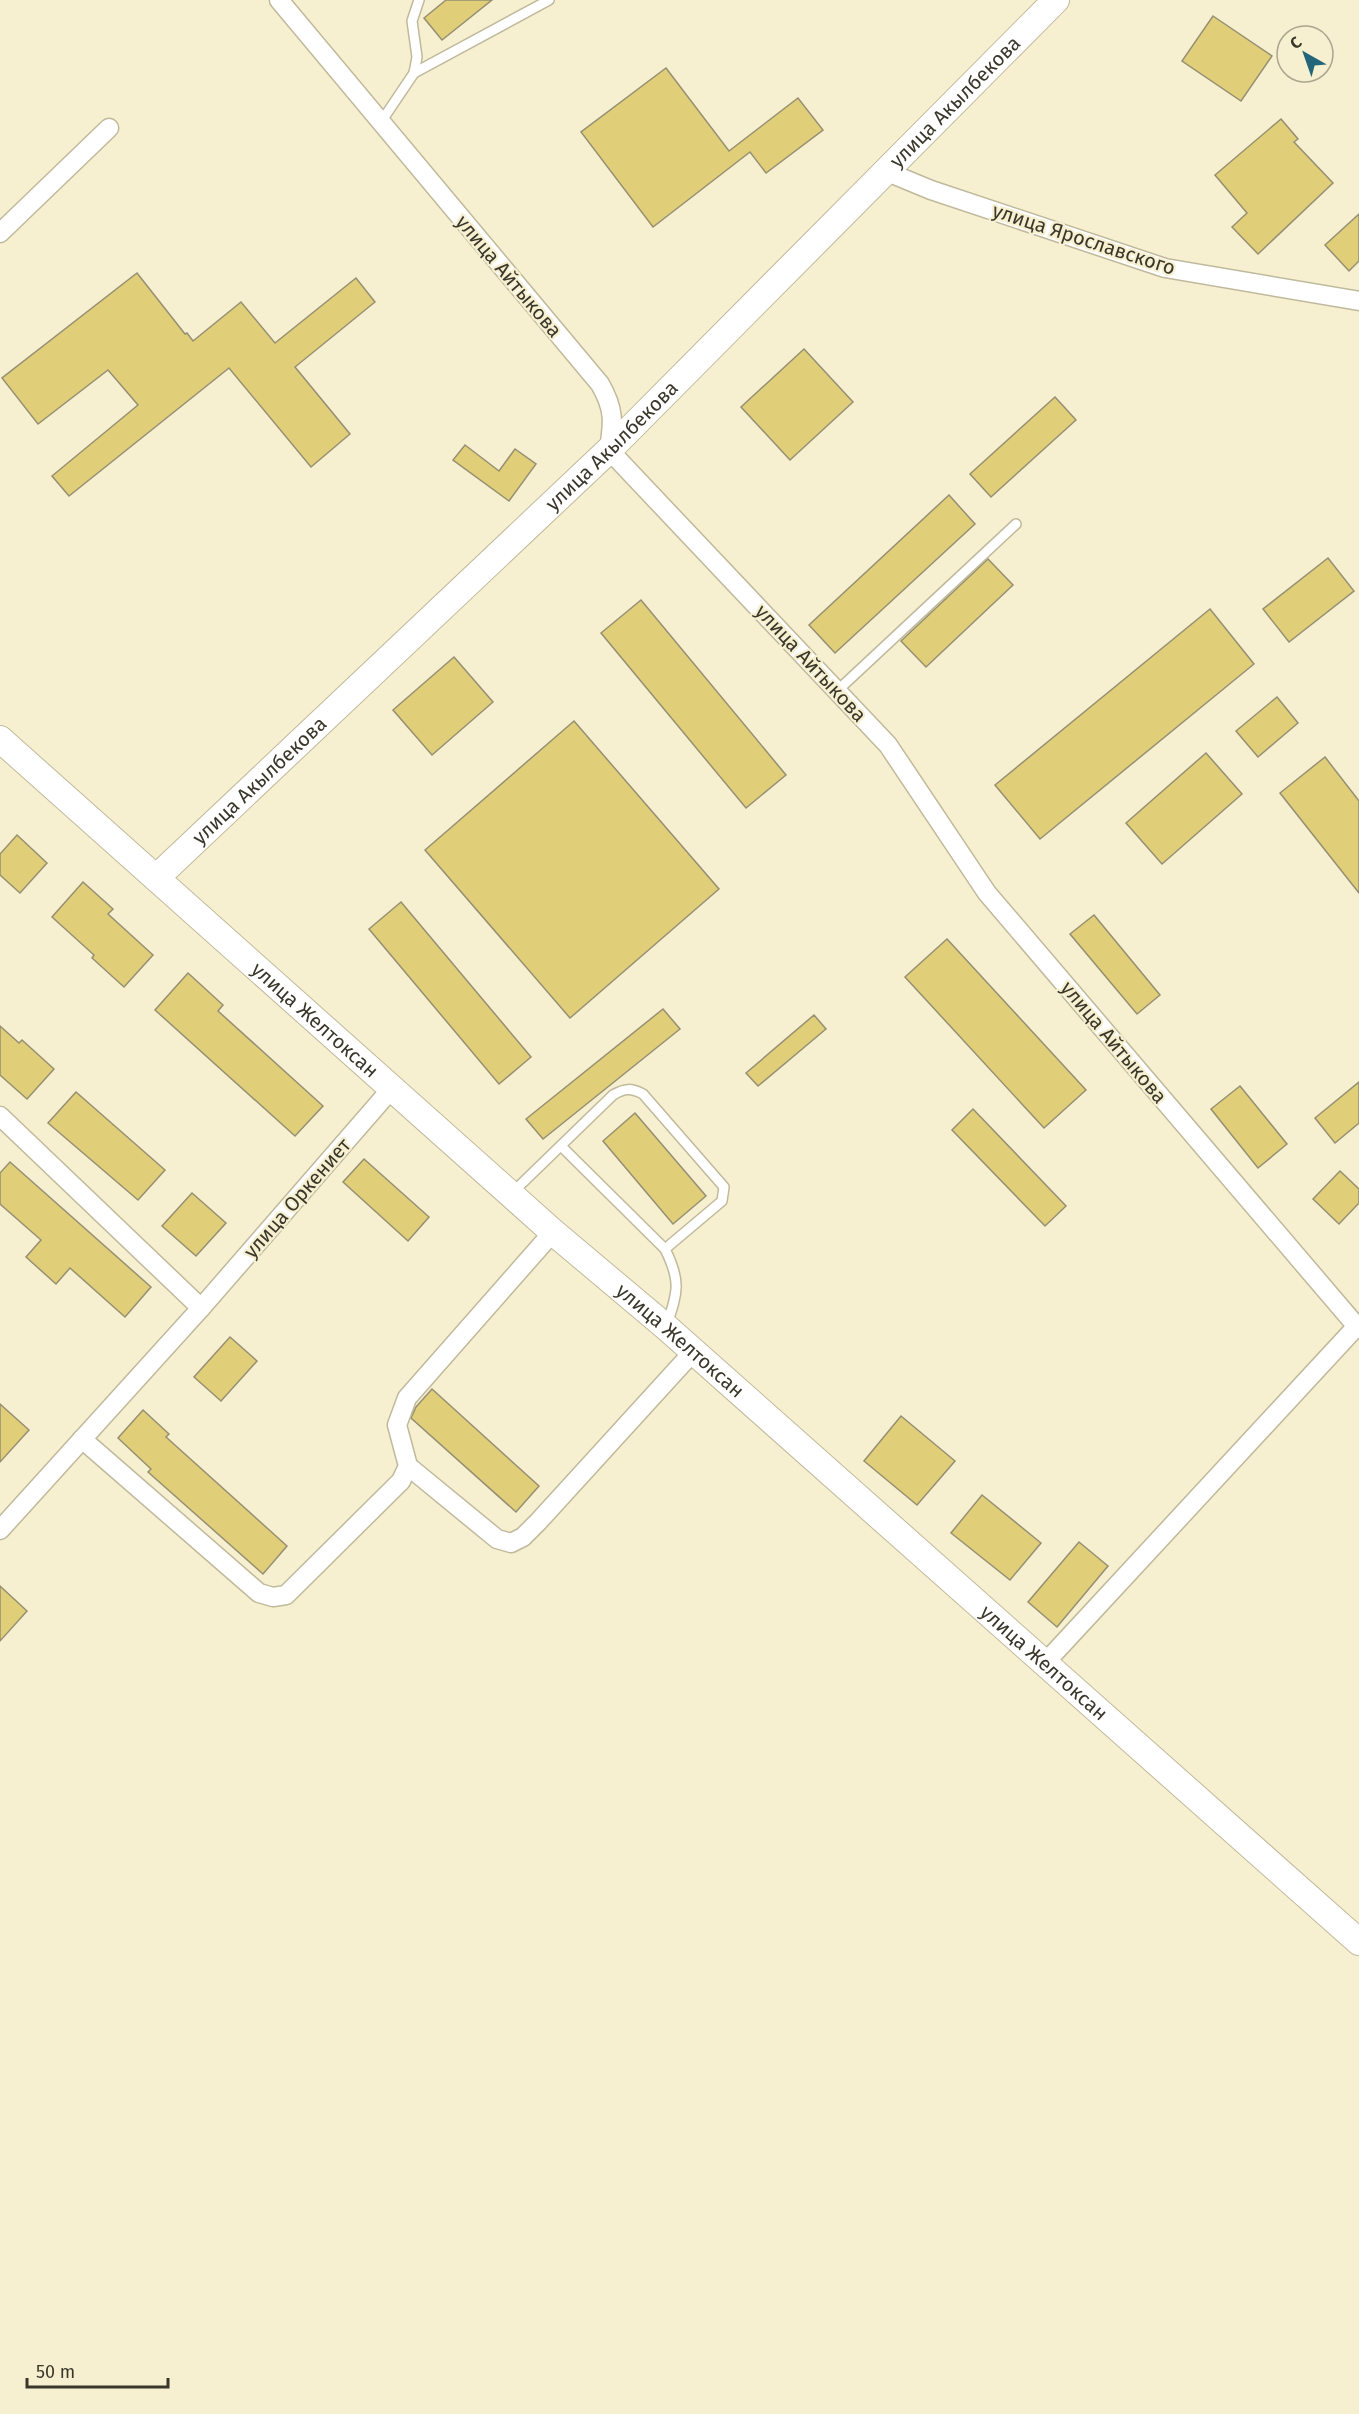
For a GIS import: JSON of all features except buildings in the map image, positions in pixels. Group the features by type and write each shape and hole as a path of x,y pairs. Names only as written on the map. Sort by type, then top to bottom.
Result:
{"street":[{"name":"улица Айтыкова","path":"279,0 600,384 611,403 613,422 609,450 888,745 987,893 1358,1327"},
{"name":"улица Акылбекова","path":"156,878 609,450 1056,0"},
{"path":"0,232 109,128"},
{"name":"улица Ярославского","path":"885,171 931,190 1165,268 1359,301"},
{"name":"улица Желтоксан","path":"3,747 156,878 512,1193 553,1232 666,1328 1359,1942"},
{"name":"улица Оркениет","path":"2,1524 201,1308 393,1087"},
{"path":"0,1116 201,1308"},
{"path":"553,1232 407,1398 397,1425 408,1466 497,1539 511,1543 523,1537 538,1522 693,1352"},
{"path":"1044,1664 1358,1327"},
{"path":"82,1439 259,1593 273,1597 286,1595 393,1490 408,1466"}],"lane":[{"path":"381,122 414,73 417,57 412,21 419,0"},
{"path":"414,73 549,0"},
{"path":"837,691 1016,524"},
{"path":"512,1193 613,1095 622,1089 633,1089 644,1094 724,1187 725,1194 722,1201 664,1249"},
{"path":"561,1146 664,1249 675,1272 678,1293 666,1328"}]}
